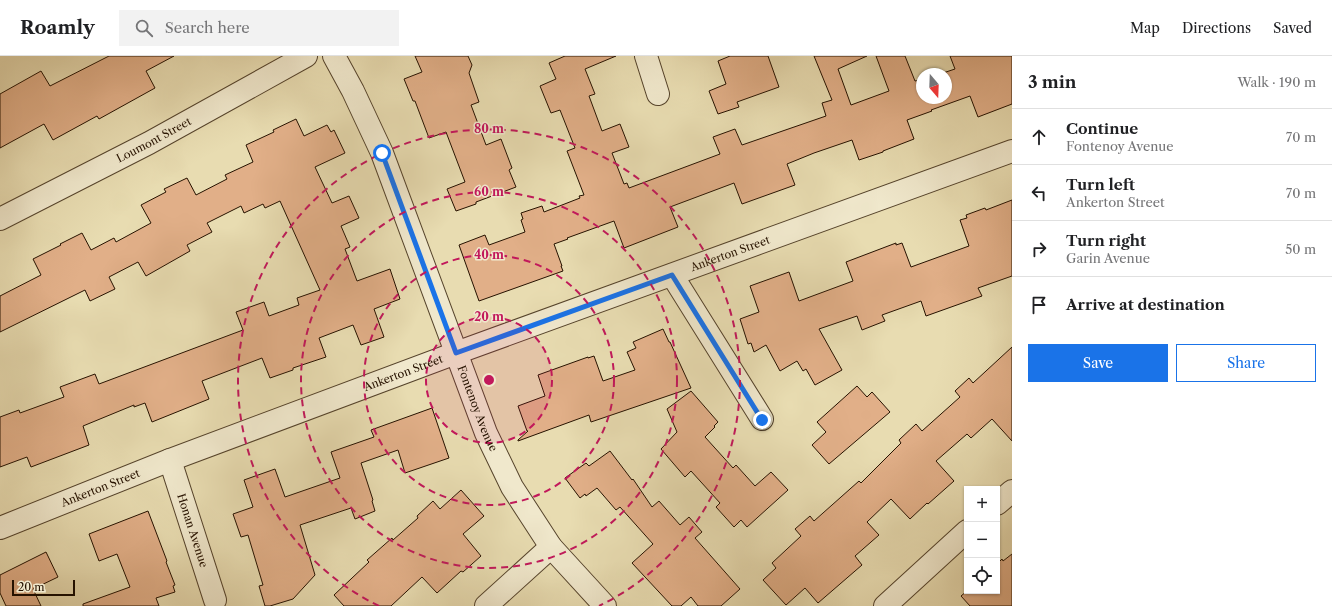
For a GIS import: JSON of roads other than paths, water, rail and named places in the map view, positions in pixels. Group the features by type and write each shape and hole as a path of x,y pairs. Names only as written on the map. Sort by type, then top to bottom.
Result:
{"street":[{"name":"Loumont Street","path":"0,219 149,143 306,56"},
{"name":"Fontenoy Avenue","path":"334,56 353,90 382,153 489,440 512,486 551,547 605,606"},
{"path":"646,56 658,94"},
{"name":"Ankerton Street","path":"0,528 170,460 456,353 1012,151"},
{"path":"672,275 762,420"},
{"name":"Honan Avenue","path":"170,460 215,600"},
{"path":"1000,501 1012,491"},
{"path":"885,606 964,534"},
{"path":"486,606 551,547"}]}
